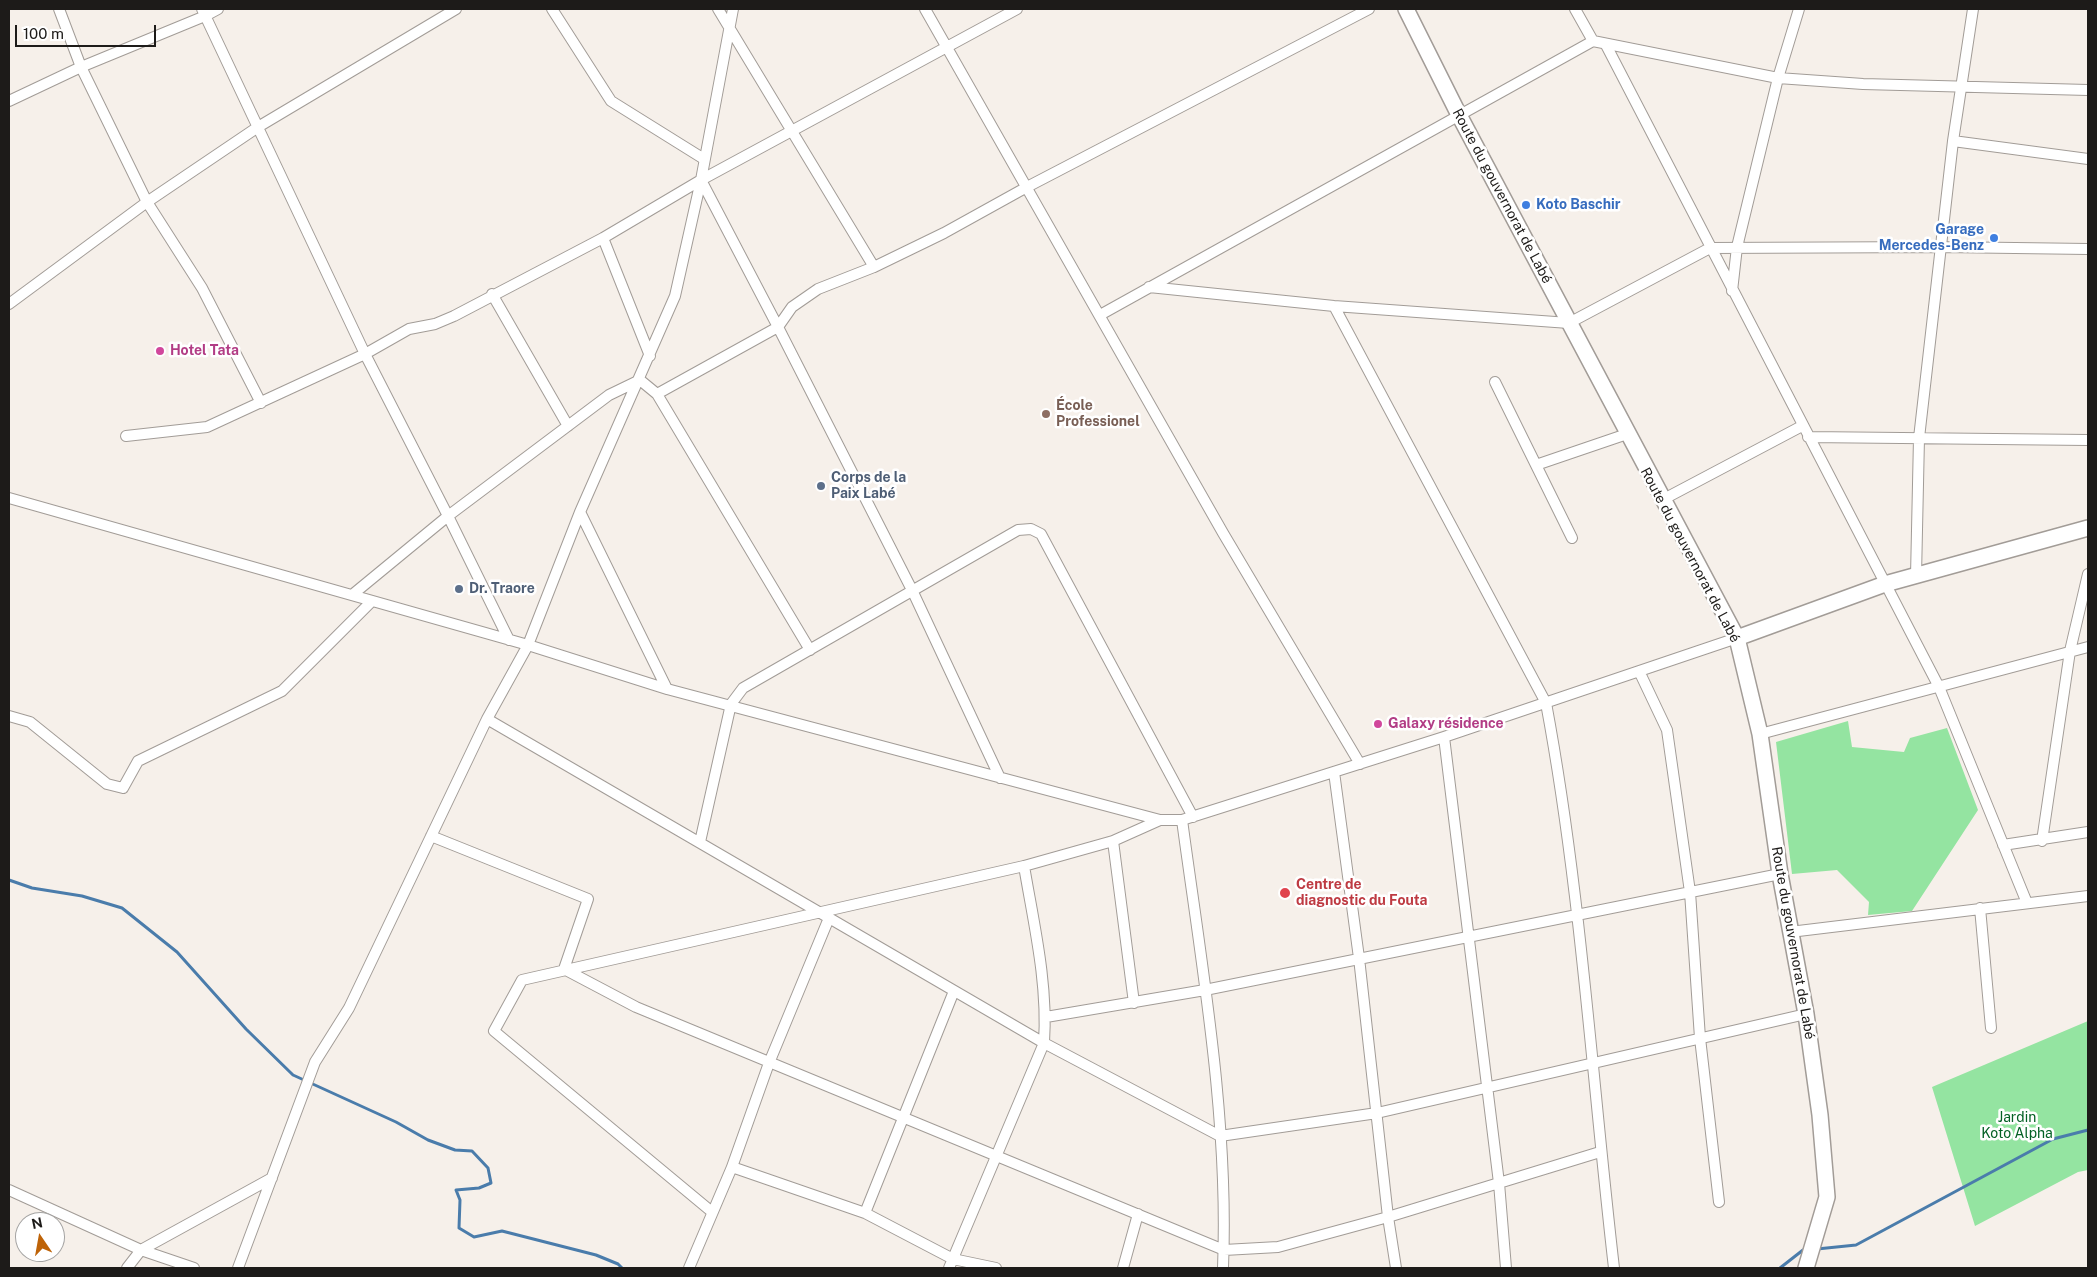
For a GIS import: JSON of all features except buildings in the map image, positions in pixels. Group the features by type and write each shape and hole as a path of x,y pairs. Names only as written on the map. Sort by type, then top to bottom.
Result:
{"street":[{"path":"59,9 81,67 147,202 202,288 261,403"},
{"path":"9,102 81,67 204,12 218,9"},
{"path":"9,304 147,202 258,127 456,9"},
{"path":"552,9 612,101 704,159"},
{"path":"718,9 790,132 874,267"},
{"path":"238,1268 315,1062 349,1008 487,719 528,645 580,512 640,380 675,296 700,180 733,9"},
{"path":"925,9 1223,532 1360,764"},
{"path":"126,436 207,427 365,354 409,329 435,324 604,238 700,180 1017,9"},
{"path":"657,394 778,328 792,307 818,289 874,267 944,233 1027,187 1369,9"},
{"name":"Route du gouvernorat de Labé","path":"1406,9 1459,116 1736,638 1760,734 1780,874 1806,1014 1820,1115 1827,1198 1806,1268"},
{"path":"1576,9 1593,41 1778,78 1863,84 2088,90"},
{"path":"1732,292 1737,248 1778,78 1799,9"},
{"path":"1916,576 1919,438 1953,141 1973,9"},
{"path":"204,12 365,354 509,640"},
{"path":"1100,314 1593,41"},
{"path":"1606,45 1732,292 1939,687 2027,903"},
{"path":"1953,141 2088,159"},
{"path":"700,180 912,590 1000,778"},
{"path":"604,238 650,356"},
{"path":"1150,287 1334,306 1569,323 1710,248 1942,247 2088,249"},
{"path":"492,294 568,426"},
{"path":"1334,306 1546,703 1558,765 1578,915 1600,1152 1614,1268"},
{"path":"352,595 448,516 609,395 640,380"},
{"path":"640,380 657,394 810,650"},
{"path":"1495,382 1572,538"},
{"path":"1662,500 1802,426"},
{"path":"1536,465 1628,434"},
{"path":"1808,437 2088,440"},
{"path":"9,498 528,645 667,689 731,704 1160,820 1182,820 1193,817 1444,737 1736,638 1885,584 2088,528"},
{"path":"580,512 667,689"},
{"path":"700,842 731,704 743,688 1018,530 1031,529 1041,534 1193,817"},
{"path":"2042,841 2070,651 2088,574"},
{"path":"9,716 30,722 107,784 123,788 138,761 282,691 372,601"},
{"path":"1760,734 2088,647"},
{"path":"1639,671 1667,730 1690,892 1700,1038 1719,1202"},
{"path":"487,719 1044,1043 1220,1136 1377,1113 1806,1014"},
{"path":"1444,737 1499,1183 1506,1268"},
{"path":"1334,772 1359,958 1388,1217 1396,1268"},
{"path":"712,1212 494,1031 522,980 564,969 825,915 1024,866 1113,840 1160,820"},
{"path":"1182,820 1206,990 1220,1136 1223,1268"},
{"path":"2003,845 2042,841 2088,832"},
{"path":"431,836 588,899 564,969"},
{"path":"1113,840 1134,1003"},
{"path":"951,1264 1044,1043 1046,1017 1044,987 1024,866"},
{"path":"1046,1017 1206,990 1780,874"},
{"path":"1790,932 2088,896"},
{"path":"1980,908 1991,1028"},
{"path":"689,1268 732,1167 825,915"},
{"path":"564,969 636,1007 769,1063 996,1154 1224,1250 1278,1247 1388,1217 1600,1152"},
{"path":"865,1213 954,991"},
{"path":"732,1167 865,1213 951,1264 996,1268"},
{"path":"127,1268 141,1250 272,1178"},
{"path":"9,1190 141,1250 194,1268"},
{"path":"1123,1268 1138,1214"}],"green space":[{"path":"1848,721 1852,747 1904,752 1910,738 1947,728 1978,810 1912,911 1868,915 1869,902 1837,870 1792,874 1776,742"},
{"name":"Jardin Koto Alpha","path":"2088,1021 2088,1170 2078,1172 1975,1226 1932,1087"}],"waterway":[{"path":"9,880 32,888 82,896 122,908 177,952 246,1029 293,1075 396,1122 428,1140 455,1150 472,1151 488,1168 491,1183 479,1188 456,1190 460,1200 459,1228 474,1237 502,1231 596,1255 618,1264 622,1268"},
{"path":"1817,1249 1856,1245 2053,1139 2088,1130"},
{"path":"1780,1268 1803,1250 1806,1250"}],"place":[{"name":"Koto Baschir","path":"1526,205"},
{"name":"Garage Mercedes-Benz","path":"1994,238"},
{"name":"Hotel Tata","path":"160,351"},
{"name":"École Professionel","path":"1046,414"},
{"name":"Corps de la Paix Labé","path":"821,486"},
{"name":"Dr. Traore","path":"459,589"},
{"name":"Galaxy résidence","path":"1378,724"},
{"name":"Centre de diagnostic du Fouta","path":"1285,893"}]}
